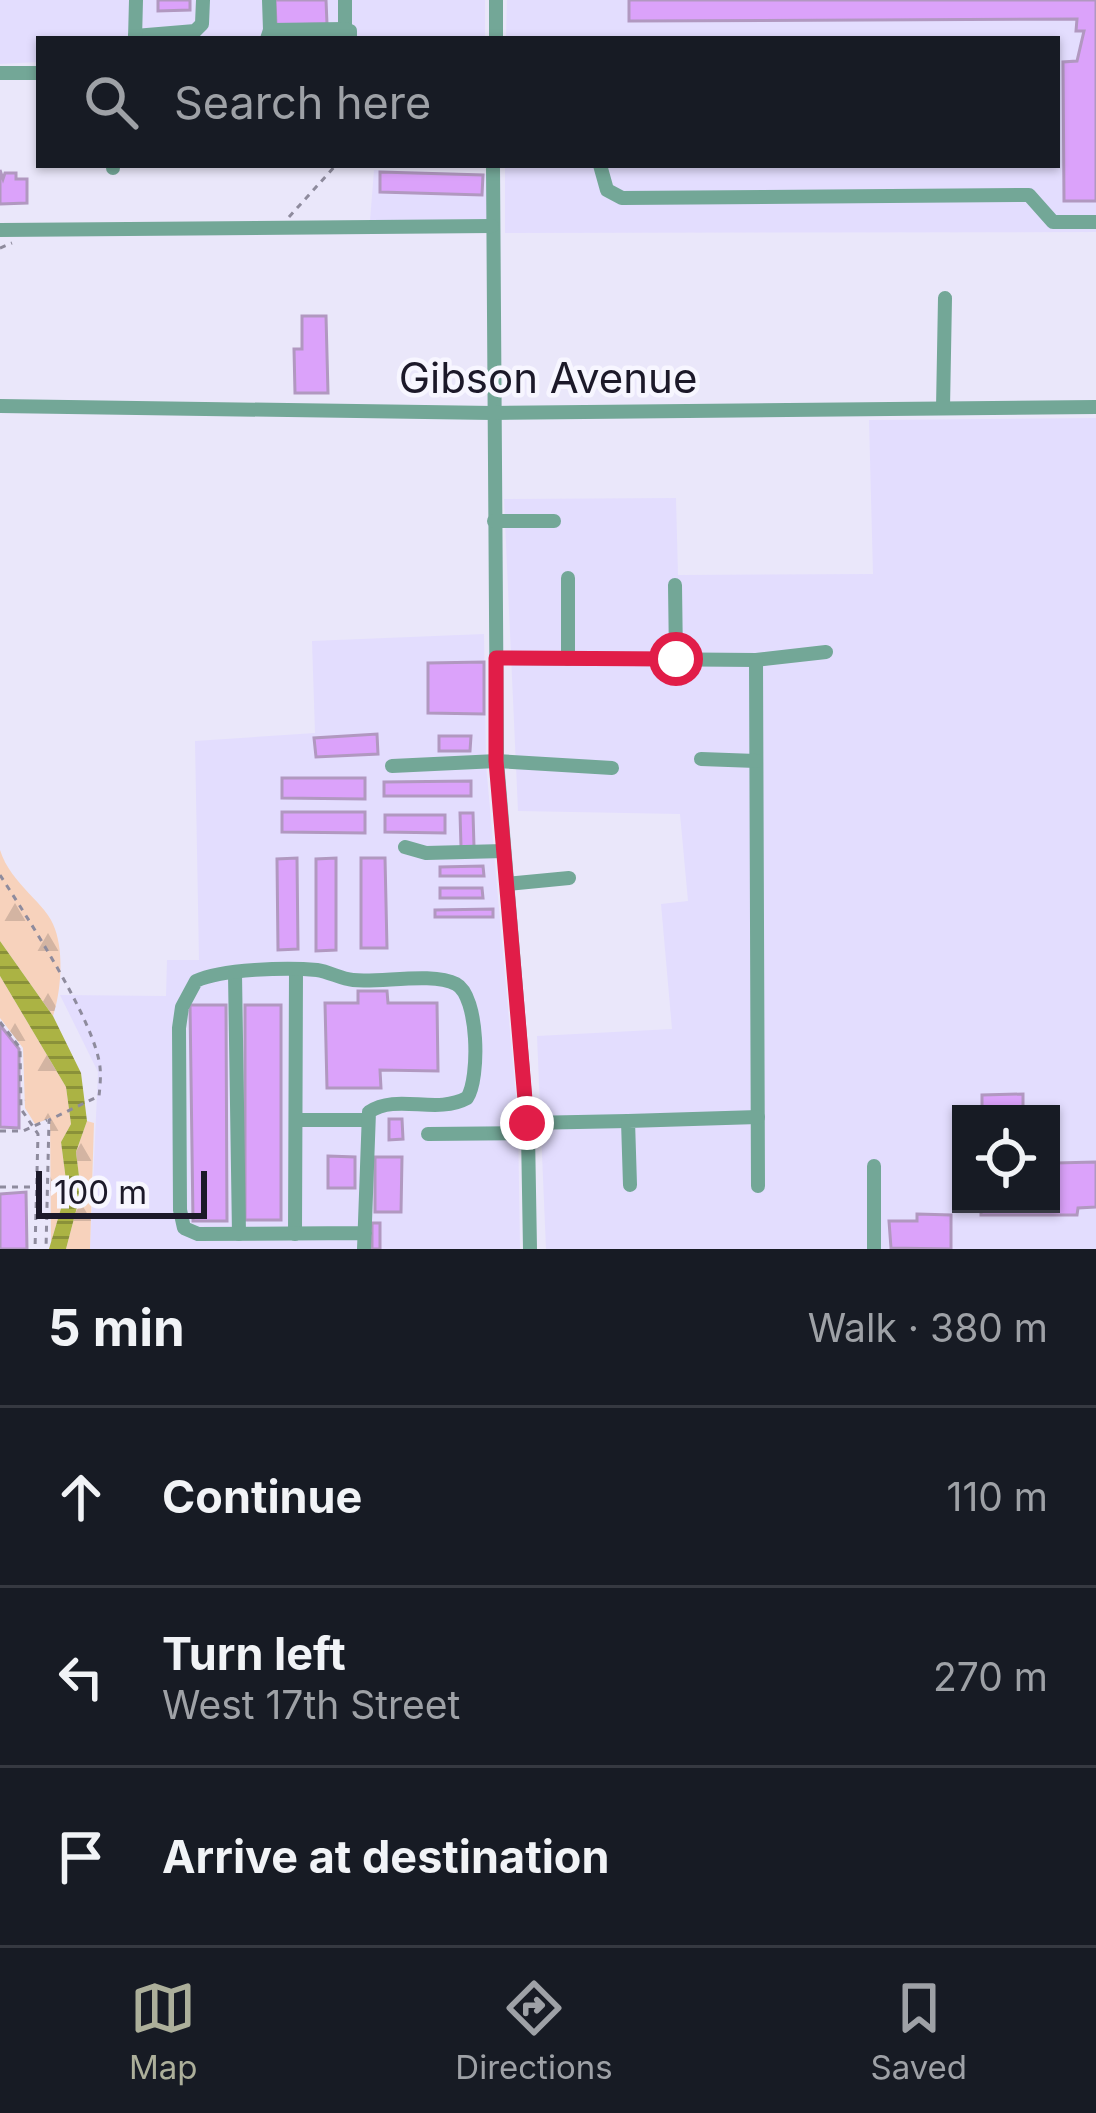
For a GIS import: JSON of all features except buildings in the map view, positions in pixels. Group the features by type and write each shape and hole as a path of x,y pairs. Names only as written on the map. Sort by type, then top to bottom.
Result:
{"street":[{"path":"135,36 136,0"},
{"path":"145,36 195,31 202,24 203,0"},
{"path":"269,0 268,35 347,34 345,0"},
{"path":"496,0 496,36"},
{"path":"0,73 36,73"},
{"path":"493,168 496,761 527,1128 530,1249"},
{"path":"601,168 607,190 622,198 1029,195 1053,222 1096,223"},
{"path":"0,230 492,226"},
{"path":"944,408 945,298"},
{"name":"Gibson Avenue","path":"0,406 493,413 1096,407"},
{"path":"494,521 554,520"},
{"path":"568,578 568,658"},
{"path":"675,586 676,659"},
{"path":"496,658 756,660 826,652"},
{"path":"756,660 758,1186"},
{"path":"701,759 756,761"},
{"path":"392,766 496,761 612,768"},
{"path":"405,847 426,853 504,851"},
{"path":"507,884 569,878"},
{"path":"295,1234 296,970"},
{"path":"296,970 358,981 452,982 467,993 473,1016 474,1075 466,1098 446,1105 380,1105 369,1112 364,1241 186,1231 180,1210 182,1007 196,981 296,970"},
{"path":"235,974 239,1234"},
{"path":"428,1134 758,1117"},
{"path":"296,1120 367,1120"},
{"path":"628,1121 630,1185"},
{"path":"874,1166 874,1249"}],"path":[{"path":"0,875 89,1031 100,1066 99,1096 22,1131 0,1131"},
{"path":"0,1022 20,1048 21,1109 38,1134 35,1249"},
{"path":"46,1249 49,1120"},
{"path":"0,1187 38,1186"}],"shaded area":[{"path":"0,0 485,0 485,36 36,36 36,62 0,64"},
{"path":"507,0 1096,0 1096,232 505,233 505,168 1060,168 1060,36 506,36"},
{"path":"374,170 487,174 487,219 370,221"},
{"path":"1096,418 1096,1249 546,1249 537,1036 672,1029 661,904 688,901 680,814 518,811 504,499 676,498 678,575 873,574 869,420"},
{"path":"484,634 486,764 518,1120 520,1249 90,1249 98,1072 60,995 166,996 167,960 199,960 195,741 315,733 312,641"},
{"path":"0,941 53,1016 81,1073 87,1121 76,1152 81,1192 66,1249 49,1249 67,1188 61,1142 71,1124 66,1087 0,976"}],"green space":[{"path":"0,850 55,929 60,973 53,1016 0,941"},
{"path":"0,976 66,1087 71,1124 61,1142 67,1188 51,1242 50,1118 35,1124 25,1108 23,1048 0,1018"},
{"path":"87,1121 94,1123 90,1249 66,1249 81,1192 76,1152"}],"route":[{"path":"527,1123 496,761 496,658 676,659"}]}
